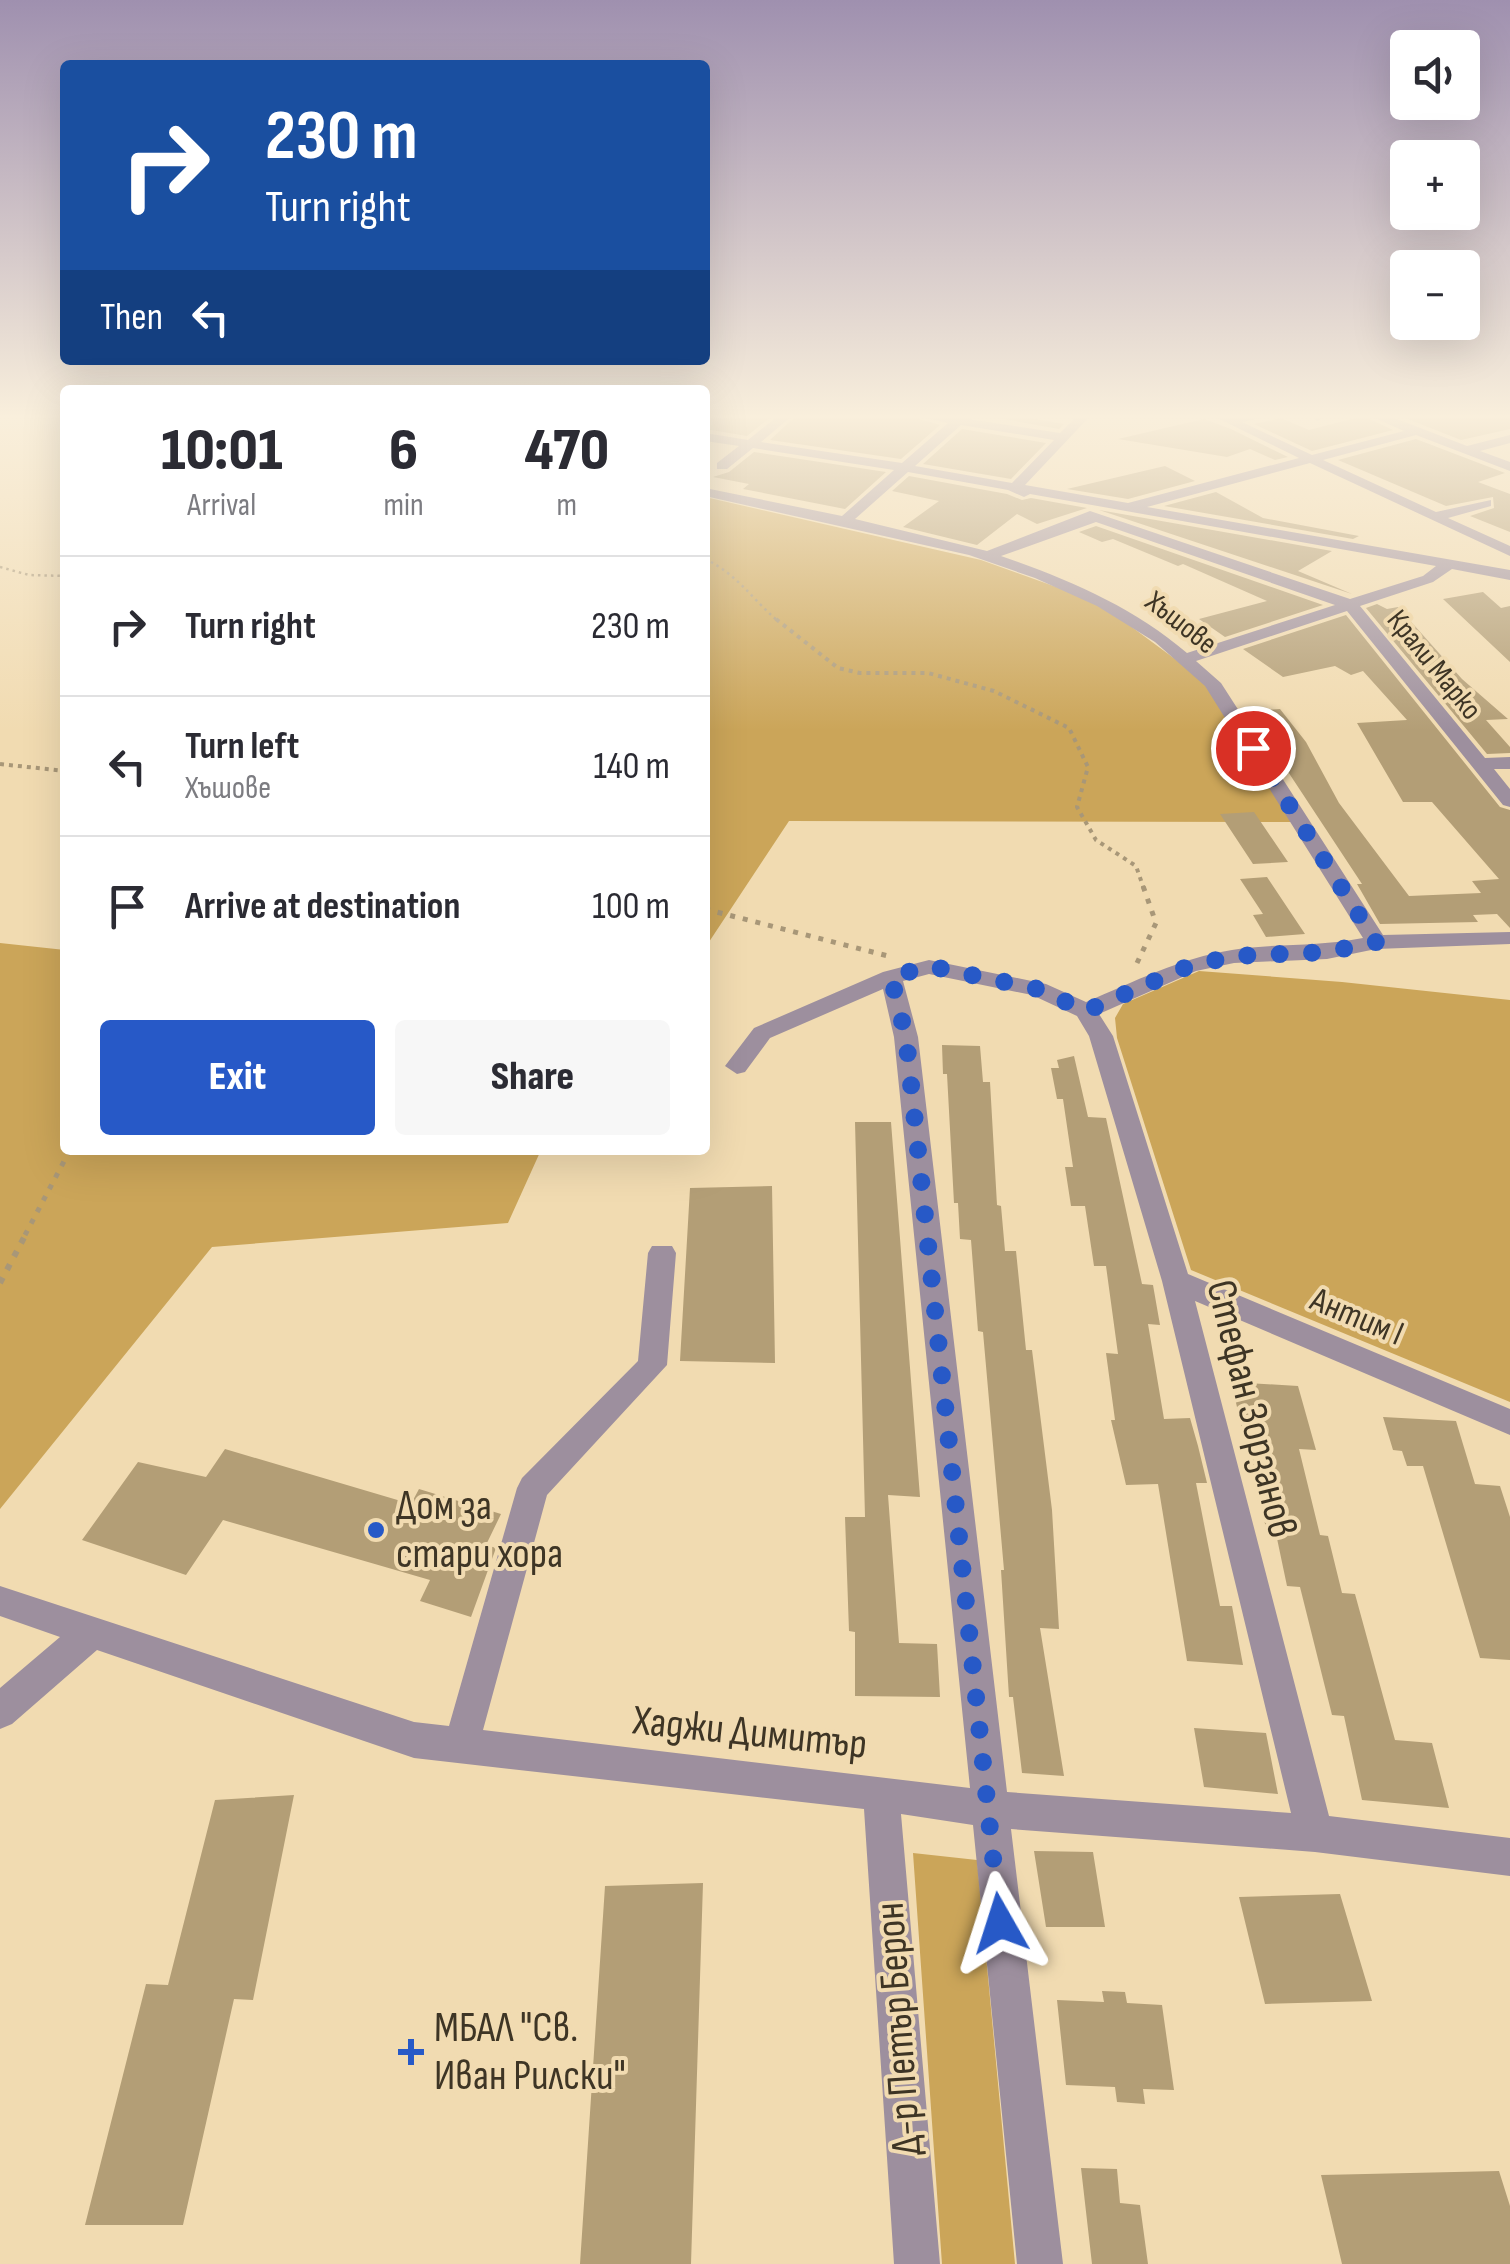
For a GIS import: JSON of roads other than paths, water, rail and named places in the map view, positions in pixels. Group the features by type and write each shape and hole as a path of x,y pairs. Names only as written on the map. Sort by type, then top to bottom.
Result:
{"street":[{"name":"Хъшове","path":"832,520 985,557 1107,602 1188,658 1212,683 1376,942"},
{"path":"985,557 1088,520"},
{"name":"Крали Марко","path":"1103,520 1350,606 1510,802"},
{"path":"1190,520 1510,575"},
{"path":"1440,520 1510,552"},
{"path":"1482,539 1491,559 1490,572 1510,593"},
{"path":"1188,658 1428,579 1450,564"},
{"path":"1479,764 1510,762"},
{"path":"737,1066 762,1033 891,977 929,966 1038,989 1086,1011 1189,966 1234,956 1327,952 1376,942 1510,938"},
{"path":"891,977 906,1037 1040,2264"},
{"name":"Стефан Зорзанов","path":"1086,1011 1102,1036 1176,1281 1315,1834"},
{"path":"461,1746 534,1488 652,1365 662,1254"},
{"name":"Антим I","path":"1176,1281 1510,1422"},
{"name":"Хаджи Димитър","path":"0,1601 414,1740 988,1809 1315,1834 1510,1857"},
{"path":"0,1712 93,1632"},
{"name":"Д-р Петър Берон","path":"881,1794 917,2264"}],"place":[{"name":"Дом за стари хора","path":"376,1530"},
{"name":"МБАЛ \"Св. Иван Рилски\"","path":"411,2052"}]}
